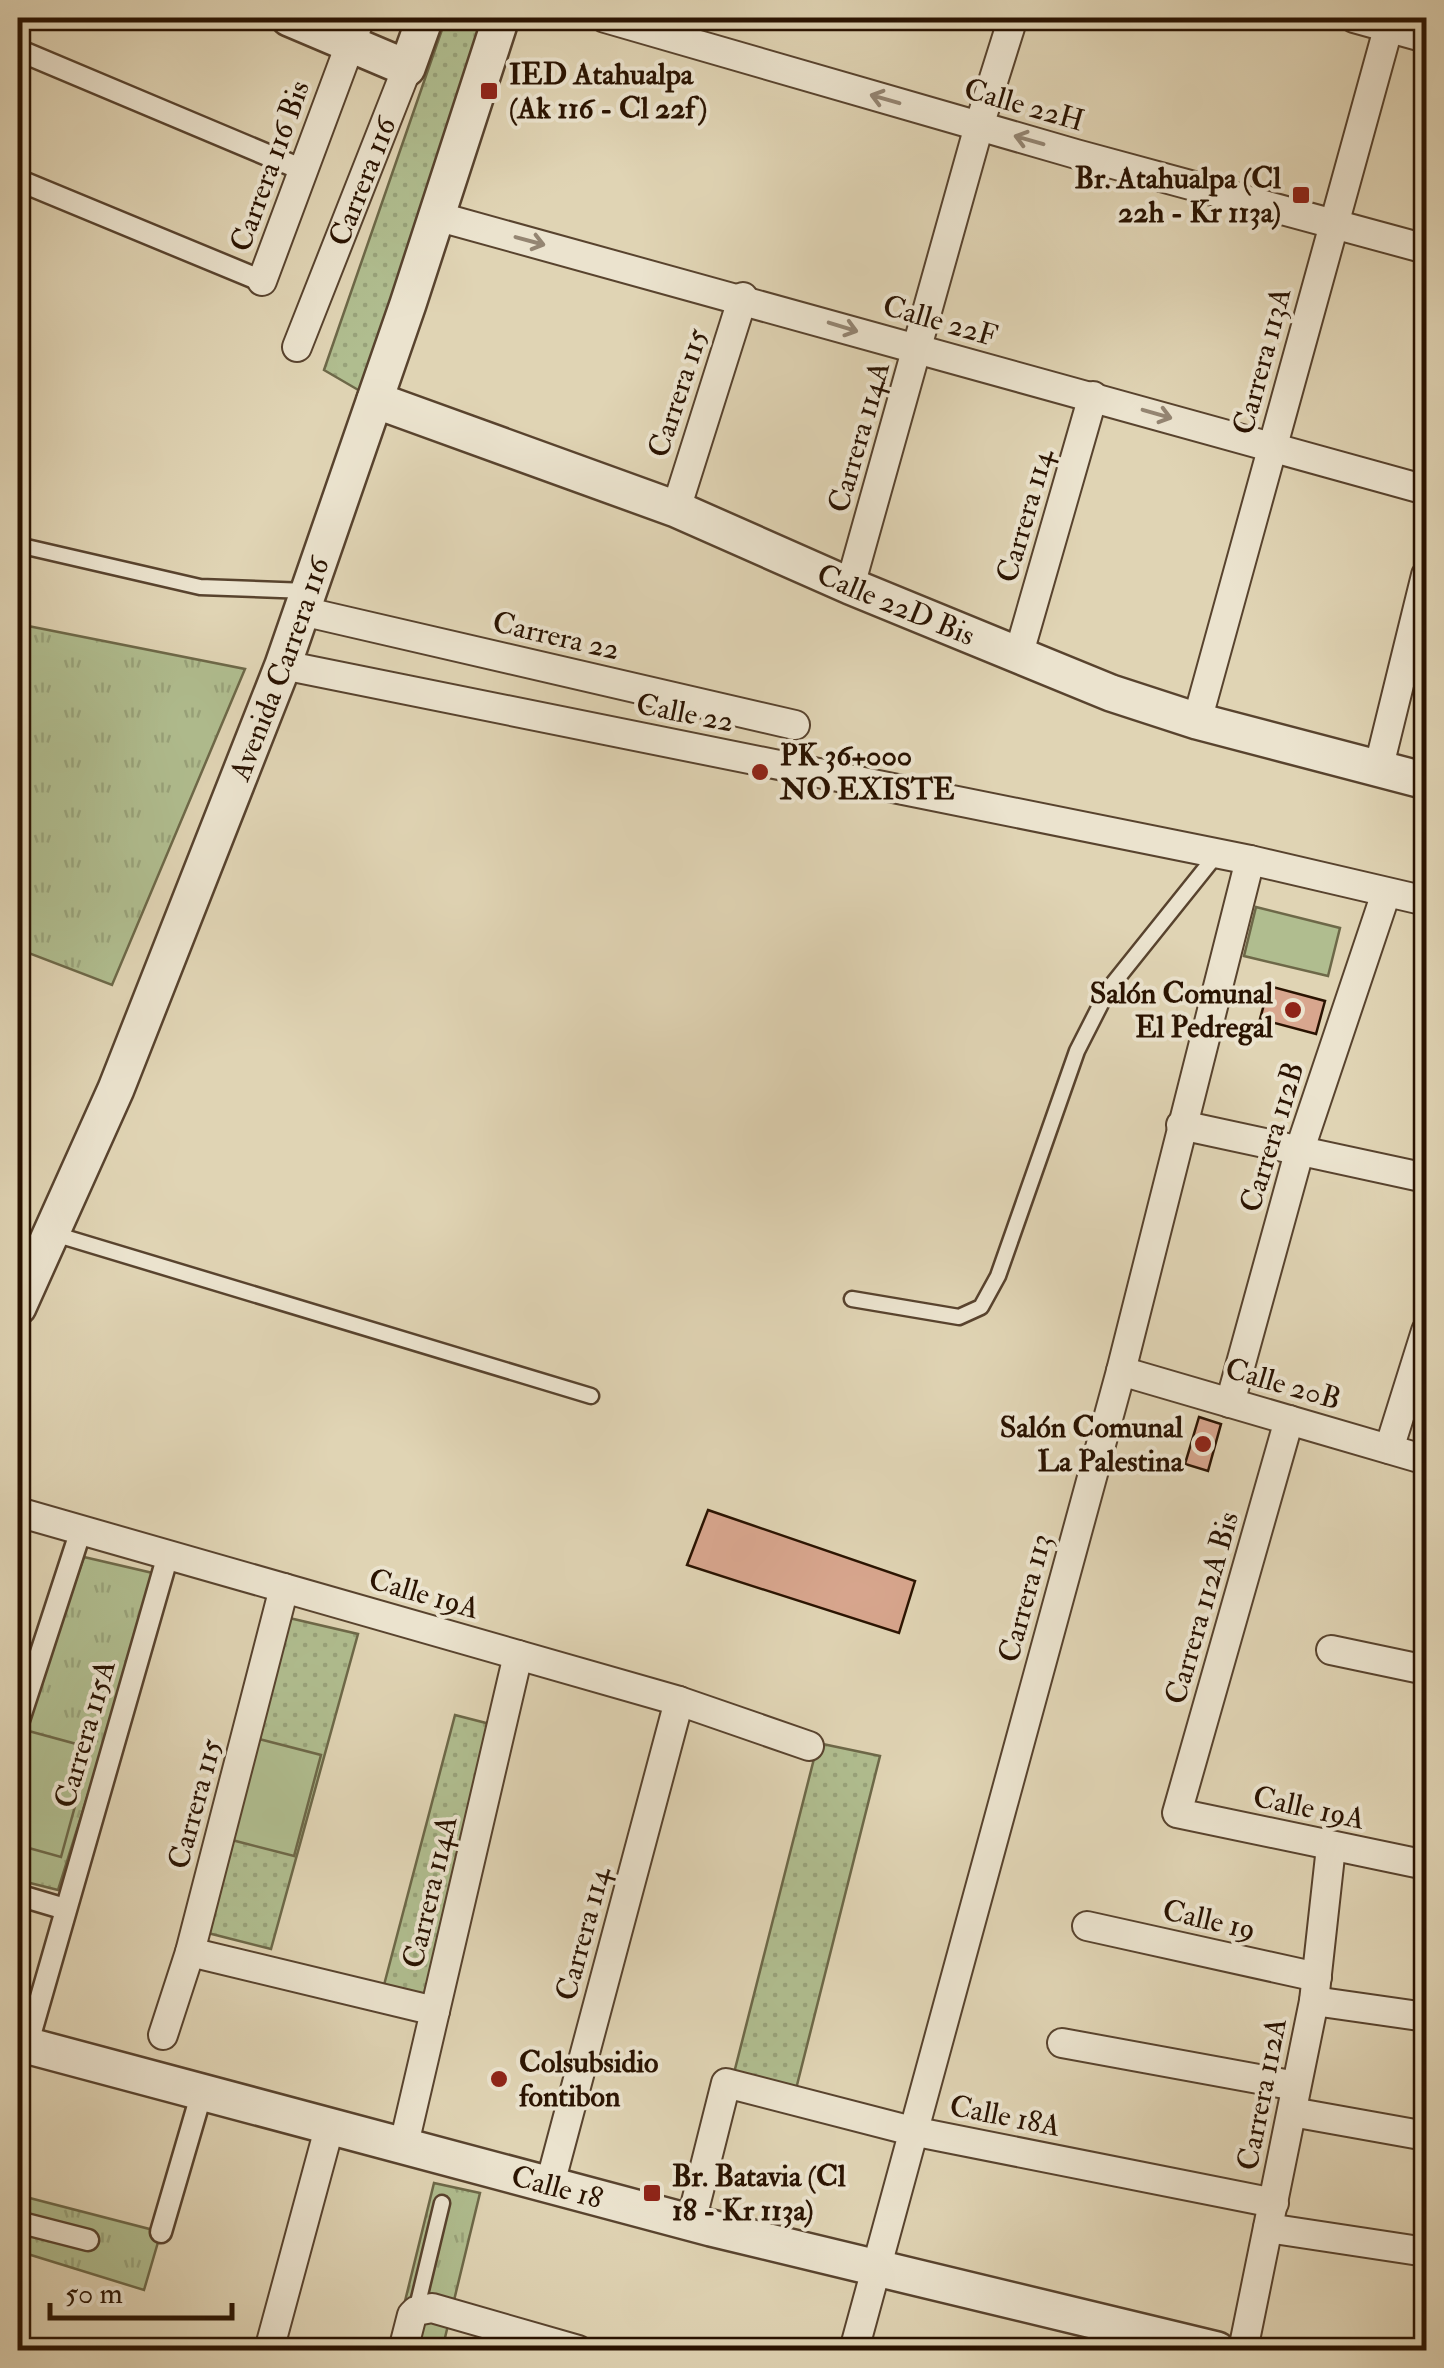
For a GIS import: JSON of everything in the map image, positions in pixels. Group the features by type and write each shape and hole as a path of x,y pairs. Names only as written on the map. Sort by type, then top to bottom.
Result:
{"street":[{"path":"288,18 355,31 407,68"},
{"name":"Carrera 116","path":"296,346 426,18"},
{"name":"Avenida Carrera 116","path":"18,1307 116,1090 282,665 375,400 501,18"},
{"name":"Calle 22H","path":"605,18 1426,250"},
{"name":"Carrera 114A","path":"850,586 1013,18"},
{"path":"1354,18 1389,22 1426,38"},
{"name":"Carrera 113A","path":"1197,721 1389,22"},
{"name":"Carrera 116 Bis","path":"262,281 355,31"},
{"path":"18,50 304,170"},
{"path":"18,180 262,281"},
{"name":"Calle 22F","path":"436,216 1426,490"},
{"name":"Carrera 115","path":"676,508 742,298"},
{"name":"Carrera 114","path":"1019,654 1094,396"},
{"name":"Calle 22D Bis","path":"375,400 676,508 850,586 1112,692 1197,721 1426,781"},
{"path":"1379,766 1426,575"},
{"name":"Carrera 22","path":"305,601 795,725"},
{"name":"Calle 22","path":"282,665 1218,853 1426,902"},
{"name":"Carrera 113","path":"854,2350 1121,1371 1250,860"},
{"name":"Carrera 112B","path":"1230,1403 1300,1149 1386,892"},
{"path":"1181,1125 1426,1178"},
{"path":"1389,1449 1426,1332"},
{"name":"Calle 20B","path":"1121,1371 1426,1460"},
{"name":"Carrera 112A Bis","path":"1178,1813 1289,1420"},
{"name":"Calle 19A","path":"18,1512 679,1702 809,1746"},
{"path":"18,1723 81,1530"},
{"name":"Carrera 115A","path":"22,2044 168,1555"},
{"name":"Carrera 115","path":"163,2035 190,1952 284,1588"},
{"path":"1331,1650 1426,1670"},
{"name":"Carrera 114A","path":"404,2144 518,1655"},
{"name":"Carrera 114","path":"550,2184 679,1702"},
{"name":"Calle 19A","path":"1178,1813 1426,1865"},
{"name":"Carrera 112A","path":"1242,2350 1315,1989 1330,1847"},
{"path":"18,1895 65,1909"},
{"name":"Calle 19","path":"1087,1926 1426,2017"},
{"path":"190,1952 435,2011"},
{"path":"1062,2043 1294,2099 1426,2136"},
{"name":"Calle 18","path":"22,2044 1133,2341 1217,2350"},
{"name":"Calle 18A","path":"691,2222 726,2083 912,2131 1426,2252"},
{"path":"161,2232 202,2092"},
{"path":"269,2350 330,2126"},
{"path":"18,2222 88,2240"},
{"path":"403,2350 416,2310 432,2308 578,2350"}],"lane":[{"path":"18,545 200,587 305,601"},
{"path":"852,1299 959,1317 981,1306 998,1276 1077,1052 1108,990 1218,853"},
{"path":"51,1233 591,1396"},
{"path":"416,2310 442,2203"}],"green space":[{"path":"446,18 485,18 360,391 324,370"},
{"path":"18,624 245,669 112,985 18,949"},
{"path":"1256,907 1340,928 1328,976 1244,956"},
{"path":"84,1557 157,1574 58,1890 18,1880 18,1743"},
{"path":"285,1617 358,1634 271,1949 204,1932"},
{"path":"455,1715 490,1724 428,1995 384,1985"},
{"path":"25,1730 91,1748 61,1857 18,1845 18,1756"},
{"path":"259,1739 321,1755 294,1856 232,1840"},
{"path":"818,1743 880,1756 794,2097 733,2077"},
{"path":"434,2183 480,2193 442,2350 393,2350"},
{"path":"18,2195 161,2232 144,2290 18,2251"}],"building":[{"name":"Salón Comunal El Pedregal","path":"1269,986 1325,1001 1316,1034 1260,1019"},
{"name":"Salón Comunal La Palestina","path":"1199,1417 1221,1424 1208,1471 1185,1464"},
{"path":"708,1510 915,1581 899,1633 687,1565"}],"place":[{"name":"IED Atahualpa (Ak 116 - Cl 22f)","path":"489,91"},
{"name":"Br. Atahualpa (Cl 22h - Kr 113a)","path":"1301,195"},
{"name":"PK 36+000 NO EXISTE","path":"760,772"},
{"name":"Salón Comunal El Pedregal","path":"1293,1010"},
{"name":"Salón Comunal La Palestina","path":"1203,1444"},
{"name":"Colsubsidio fontibon","path":"499,2079"},
{"name":"Br. Batavia (Cl 18 - Kr 113a)","path":"652,2193"}]}
